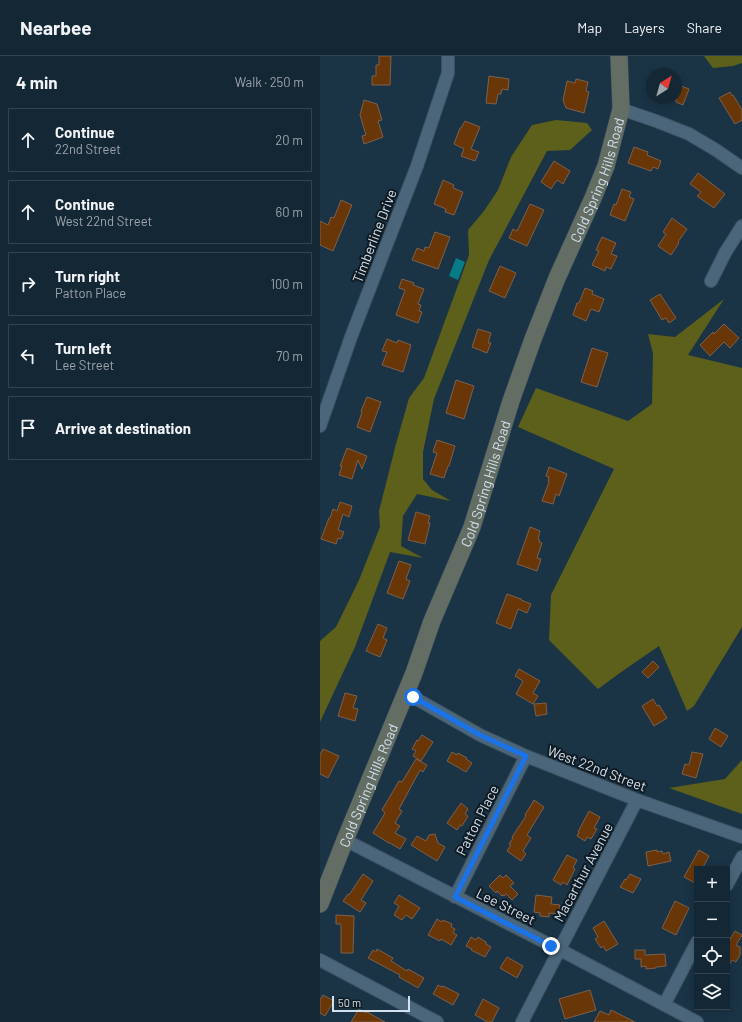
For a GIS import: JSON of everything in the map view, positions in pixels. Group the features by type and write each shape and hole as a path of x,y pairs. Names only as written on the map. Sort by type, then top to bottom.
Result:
{"street":[{"name":"Timberline Drive","path":"320,426 351,337 417,166 448,73 448,56"},
{"name":"Cold Spring Hills Road","path":"320,904 414,673 432,621 472,527 511,401 533,339 606,166 621,109 619,56"},
{"path":"621,109 689,134 742,168"},
{"path":"711,281 725,253 742,226"},
{"name":"West 22nd Street","path":"406,693 480,735 526,756 637,800 742,838"},
{"name":"Patton Place","path":"455,897 526,756"},
{"name":"Macarthur Avenue","path":"522,1022 637,800"},
{"name":"Lee Street","path":"345,840 697,1022"},
{"path":"730,879 742,857"},
{"path":"664,1005 694,948"},
{"path":"320,960 437,1022"}],"shaded area":[{"path":"704,56 742,56 742,63 733,66 713,68"},
{"path":"556,120 587,123 592,130 570,150 547,151 489,260 434,399 423,452 423,479 432,490 451,501 417,494 403,516 401,546 423,558 390,552 355,647 320,722 320,642 336,627 359,580 380,527 379,511 409,398 424,378 469,255 468,230 484,211 498,190 511,157 532,125"},
{"path":"456,258 465,262 458,280 449,276"},
{"path":"724,299 688,355 742,368 742,627 694,706 687,711 659,646 598,689 549,640 551,595 614,469 518,427 536,388 628,421 652,404 653,353 648,334 675,337"},
{"path":"742,760 742,814 669,788 725,779"}],"building":[{"path":"379,56 391,56 390,85 372,85 372,76 376,76 376,65 379,65"},
{"path":"489,76 509,79 508,90 502,89 501,94 498,94 496,104 486,103"},
{"path":"576,79 588,82 586,91 589,92 584,113 566,108 563,100 567,81 575,83"},
{"path":"682,86 689,89 683,105 681,104 682,104"},
{"path":"730,92 742,110 742,120 735,124 719,98"},
{"path":"364,100 377,104 382,120 378,121 383,137 364,144 362,136 366,135 360,115"},
{"path":"465,121 480,127 471,149 479,152 475,161 461,156 464,149 454,144 460,128"},
{"path":"634,147 648,152 647,155 661,161 658,169 653,167 651,171 628,163"},
{"path":"554,161 570,171 563,184 557,180 551,189 541,182"},
{"path":"698,173 725,194 714,208 697,196 701,192 690,184"},
{"path":"443,180 454,185 453,188 463,192 454,215 445,212 446,209 434,204"},
{"path":"622,189 631,192 629,197 634,199 625,221 610,215 614,204 616,205"},
{"path":"341,200 352,205 333,251 320,245 320,221 328,225 331,217 334,218"},
{"path":"530,204 544,210 527,246 509,238 513,229 517,231"},
{"path":"672,218 687,229 671,255 658,246 666,234 663,232"},
{"path":"435,232 450,237 438,269 412,260 417,248 424,251 425,247 429,248"},
{"path":"602,237 616,243 611,254 617,256 611,269 606,267 605,271 592,265 599,251 596,250"},
{"path":"500,266 516,273 505,298 489,291"},
{"path":"402,279 414,283 413,285 424,289 418,304 421,305 419,311 422,312 418,323 396,315 405,290 399,288"},
{"path":"585,288 593,291 592,294 604,299 599,312 591,309 586,321 573,315 577,303 579,303"},
{"path":"660,294 676,318 669,323 666,318 662,320 650,300"},
{"path":"724,324 739,338 730,348 724,342 710,356 700,345 713,332 714,334"},
{"path":"478,329 491,333 488,343 491,343 487,353 472,347"},
{"path":"387,339 397,343 398,340 411,345 403,372 382,365 387,352 382,351"},
{"path":"592,348 608,353 597,387 581,382"},
{"path":"456,380 474,386 464,419 446,413"},
{"path":"367,397 381,402 370,432 357,427 362,412 361,411"},
{"path":"437,440 455,446 444,478 430,474 437,453 433,452"},
{"path":"347,448 367,456 362,469 358,460 352,479 339,475 342,466 340,466"},
{"path":"549,467 567,474 559,496 556,494 553,504 542,501 549,482 549,477 546,476"},
{"path":"340,502 352,506 349,517 343,514 338,530 344,532 341,539 338,538 336,544 321,539 333,509 337,511"},
{"path":"416,512 430,516 428,523 430,523 425,544 408,540"},
{"path":"530,527 540,531 538,539 540,540 539,542 542,543 537,558 541,559 537,571 517,564"},
{"path":"399,561 411,565 406,579 410,581 403,599 387,593"},
{"path":"507,594 531,604 527,613 518,609 511,629 496,623"},
{"path":"378,624 387,628 383,638 387,640 380,657 366,651"},
{"path":"653,661 659,667 648,678 642,672"},
{"path":"519,669 540,681 533,693 538,696 533,704 516,694 523,681 515,676"},
{"path":"345,693 357,696 353,708 358,709 355,721 338,716"},
{"path":"653,699 657,706 659,705 667,718 654,726 642,706"},
{"path":"546,703 547,714 536,716 534,704"},
{"path":"715,728 728,736 721,747 709,739"},
{"path":"422,735 433,742 421,761 413,756 416,751 412,749"},
{"path":"323,749 339,756 328,778 320,774 320,755"},
{"path":"452,752 457,755 458,753 472,763 466,772 447,761"},
{"path":"692,752 703,754 696,778 682,774 685,764 689,765"},
{"path":"416,759 427,765 423,772 420,770 399,809 402,811 395,823 400,826 395,833 406,839 400,849 373,833 385,813 382,810 399,781 402,782"},
{"path":"534,800 544,807 527,835 531,838 523,851 526,854 521,861 507,851 511,845 509,844 513,838 512,837 526,816 525,815"},
{"path":"461,803 468,809 465,814 468,816 462,826 460,825 457,830 447,823"},
{"path":"589,811 600,817 594,828 597,829 591,839 587,837 585,841 577,836"},
{"path":"435,834 438,843 445,847 437,861 411,845 417,836 426,841 429,835"},
{"path":"657,850 657,852 662,851 663,854 669,852 671,861 648,866 646,852"},
{"path":"699,850 709,856 704,866 694,866 694,882 684,877"},
{"path":"567,855 577,860 573,868 575,869 567,885 563,882 561,885 553,880"},
{"path":"363,874 373,881 361,900 366,903 360,912 343,901 348,894 349,895"},
{"path":"630,874 641,879 633,893 620,887"},
{"path":"500,875 503,878 506,875 514,883 510,886 518,894 512,900 506,894 502,896 497,891 496,893 489,886"},
{"path":"399,895 420,908 412,919 406,915 402,920 394,915 399,906 394,903"},
{"path":"536,895 552,897 551,904 560,905 559,914 549,913 549,917 540,916 540,913 534,912"},
{"path":"675,901 689,908 676,935 662,928"},
{"path":"336,915 354,916 353,953 341,953 341,924 336,924"},
{"path":"437,919 442,922 443,920 452,924 451,927 455,929 453,933 457,935 451,945 441,939 440,941 428,935"},
{"path":"604,921 618,944 606,951 603,946 601,948 595,939 598,937 593,928"},
{"path":"735,931 742,935 736,945 740,947 740,955 736,962 732,960 730,964 730,939"},
{"path":"471,937 476,940 478,937 491,947 485,957 466,946"},
{"path":"377,949 393,958 391,961 407,971 408,969 424,978 418,988 399,977 400,975 368,958 373,950 376,952"},
{"path":"635,950 645,950 645,955 665,954 666,966 646,969 646,966 641,967 641,959 635,959"},
{"path":"507,957 523,966 517,978 500,968"},
{"path":"438,985 459,994 453,1005 433,994"},
{"path":"590,990 596,1010 565,1019 559,999"},
{"path":"323,995 334,1001 325,1016 320,1013 320,1000"},
{"path":"483,999 499,1008 492,1022 488,1022 475,1015"},
{"path":"359,1009 366,1013 367,1012 385,1022 351,1022"},
{"path":"611,1010 635,1022 594,1022 600,1011 609,1015"}],"route":[{"path":"413,697 480,735 526,756 455,897 551,946"}]}
